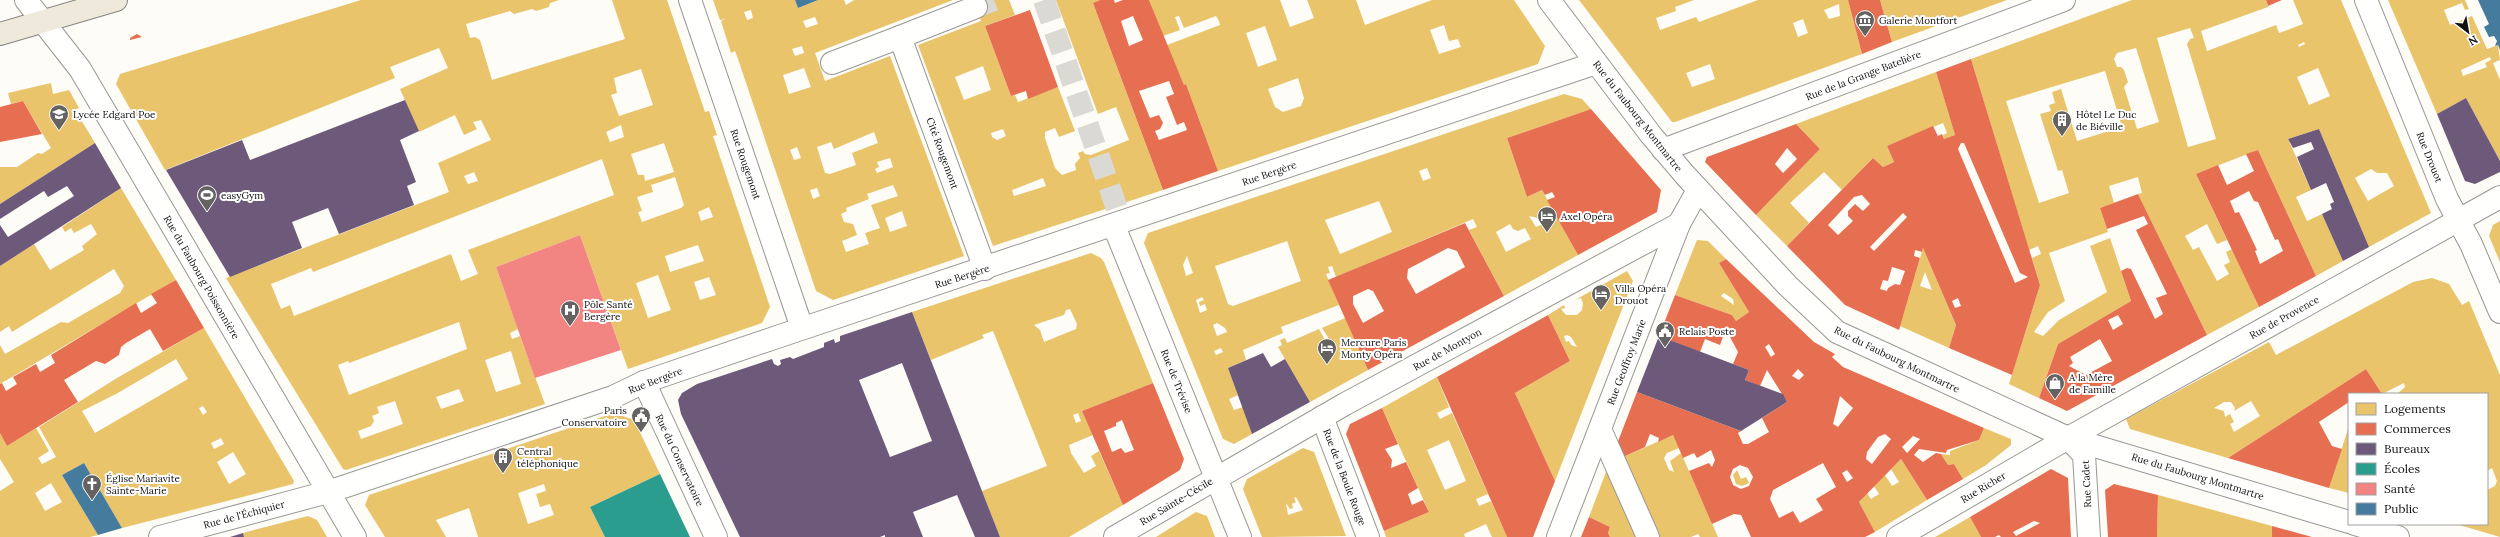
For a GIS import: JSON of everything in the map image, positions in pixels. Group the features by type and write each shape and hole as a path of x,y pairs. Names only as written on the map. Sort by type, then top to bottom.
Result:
{"main road":[{"path":"0,34 116,0"}],"street":[{"name":"Rue du Faubourg Poissonnière","path":"26,0 80,69 355,537"},
{"name":"Rue Rougemont","path":"690,0 802,328"},
{"name":"Rue du Faubourg Montmartre","path":"1549,0 1663,150 1698,190 1788,286 1837,332 2068,438 2348,522"},
{"name":"Rue de la Grange Batelière","path":"1663,150 2064,0"},
{"name":"Rue Drouot","path":"2366,0 2447,199 2500,312"},
{"path":"832,63 976,7"},
{"name":"Cité Rougemont","path":"900,37 985,268"},
{"name":"Rue Bergère","path":"328,492 613,397 644,382 802,328 1114,226 1596,63"},
{"name":"Rue Geoffroy Marie","path":"1558,537 1679,224 1698,190"},
{"name":"Rue de Provence","path":"2068,438 2500,197"},
{"name":"Rue de Montyon","path":"1216,477 1322,417 1633,247 1679,224"},
{"name":"Rue de Trévise","path":"1114,226 1240,537"},
{"name":"Rue du Conservatoire","path":"644,382 716,537"},
{"name":"Rue de la Boule Rouge","path":"1322,417 1368,537"},
{"path":"1600,429 1648,537"},
{"name":"Rue Richer","path":"1898,537 2068,438"},
{"name":"Rue Cadet","path":"2068,438 2084,455 2089,537"},
{"name":"Rue Sainte-Cécile","path":"1115,537 1216,477"},
{"name":"Rue de l'Échiquier","path":"160,537 328,492"},
{"path":"2358,525 2398,537"}],"building: Logements":[{"path":"361,0 559,0 550,3 549,7 536,11 532,9 514,14 510,11 466,24 470,38 475,37 480,40 492,80 625,39 612,0 667,0 705,112 709,111 717,135 713,136 770,307 762,323 628,369 580,235 496,267 518,329 510,333 512,339 520,336 545,404 346,470 343,469 226,278 449,192 438,163 491,140 481,120 473,122 477,129 464,135 455,115 419,132 400,89 448,68 439,48 390,67 395,78 165,170 116,84 120,74","holes":["641,69 653,105 619,116 611,95 617,93 614,78","621,125 624,137 610,142 606,132","664,143 674,172 645,181 644,175 638,175 631,154","602,159 614,195 468,250 478,274 461,281 451,254 294,316 290,305 281,309 271,284 311,268 313,272","474,172 478,181 468,184 464,176","675,177 684,205 681,208 642,222 638,212 642,211 637,197 653,192 651,185","709,207 713,217 701,221 698,212","698,245 704,261 670,272 665,256","658,275 671,310 648,318 636,283","709,277 716,295 700,300 694,282","459,322 467,349 349,395 338,365 348,361 349,363","511,351 521,384 496,392 485,360","459,389 464,401 441,409 436,397","395,401 403,424 361,439 358,431 371,426 374,421 372,416 379,413 377,407"]},
{"path":"713,0 795,0 798,8 818,0 844,0 846,5 854,0 953,0 815,53 825,81 890,56 964,256 833,300 816,291 738,59 735,51 731,53 721,21 725,19 720,20","holes":["751,10 753,18 747,20 744,12","815,17 818,24 806,28 803,21","802,46 804,53 795,56 792,49","804,68 811,87 789,94 783,75","874,132 878,143 852,153 856,165 830,174 825,173 817,147 831,142 834,149","797,147 801,158 794,160 790,150","890,158 893,167 877,173 875,169 879,167 877,162","893,185 898,196 871,205 880,228 865,233 869,244 846,252 842,241 857,235 853,224 844,222 841,214 847,211 846,208 869,199 867,194","817,188 820,196 813,199 810,190","902,211 907,226 890,232 885,218"]},
{"path":"974,0 1009,0 1015,15 985,26 1011,96 1015,95 1018,102 1058,87 1075,131 1059,137 1055,128 1045,132 1045,138 1055,168 1062,175 1076,170 1075,164 1080,158 1078,153 1083,151 1085,154 1091,155 1129,140 1116,107 1098,114 1056,0 1100,0 1093,3 1163,190 993,246 918,45 981,21","holes":["983,66 991,90 964,100 955,77","1003,129 1006,136 997,140 992,137 991,133","1043,178 1046,186 1014,196 1012,190"]},
{"path":"1149,0 1280,0 1290,27 1314,18 1307,0 1356,0 1365,25 1432,0 1514,0 1545,46 1538,64 1218,171 1186,84 1184,85 1167,45 1220,25 1219,21 1216,16 1184,28 1179,16 1175,17 1180,30 1163,36","holes":["1444,25 1449,41 1458,39 1461,47 1439,54 1430,30","1265,26 1277,60 1258,67 1246,33","1298,78 1304,98 1301,106 1283,112 1275,107 1268,89"]},
{"path":"1579,0 1694,0 1675,7 1676,11 1656,18 1660,30 1696,17 1699,22 1758,0 1848,0 1862,54 1672,122","holes":["1839,4 1840,16 1829,19 1824,10","1803,19 1808,33 1798,37 1793,23","1710,64 1715,79 1692,87 1686,73"]},
{"path":"1880,0 2007,0 1892,42"},
{"path":"2132,0 2266,0 2268,7 2201,31 2207,51 2276,25 2279,33 2303,24 2293,0 2341,0 2431,213 2369,247 2319,129 2288,139 2311,190 2296,197 2307,221 2322,214 2343,261 2316,276 2258,150 2196,174 2227,240 2217,244 2207,224 2185,236 2193,250 2199,247 2217,281 2229,274 2224,265 2230,262 2226,252 2232,249 2259,307 2207,335 2138,194 2142,193 2138,177 2109,186 2114,203 2100,208 2108,232 2049,253 2065,301 2048,312 2034,332 2043,336 2059,320 2107,292 2090,246 2110,238 2131,301 2058,344 2039,398 2009,384 2040,285 2032,258 2041,254 2038,246 2029,250 1971,59","holes":["2190,28 2194,38 2190,39 2187,44 2216,139 2188,147 2157,38","2304,42 2305,44 2299,47 2298,45","2136,48 2159,122 2137,129 2124,87 2128,82 2124,70 2121,67 2117,67 2114,59 2117,53","2318,68 2330,96 2309,105 2297,77","2105,71 2122,127 2077,141 2061,89 2052,92 2055,103 2049,105 2051,111 2040,114 2058,171 2062,170 2069,193 2039,203 2006,101","2371,169 2377,173 2387,173 2394,186 2368,201 2355,178"]},
{"path":"2388,0 2465,0 2469,9 2465,10 2462,3 2444,10 2450,25 2472,16 2487,49 2498,45 2500,60 2493,63 2500,80 2500,161 2466,98 2437,114","holes":["2490,57 2491,60 2485,63 2487,67 2463,76 2461,70"]},
{"path":"1936,72 1955,135 1944,139 1943,135 1947,133 1943,123 1887,146 1894,162 1883,167 1873,158 1842,190 1824,172 1790,203 1809,223 1787,246 1756,215 1820,149 1796,124"},
{"path":"51,83 53,94 69,90 79,108 75,110 95,143 0,204 0,167 17,167 38,153 42,154 51,148 23,101 11,104 8,93"},
{"path":"1564,94 1582,99 1591,109 1507,138 1527,197 1542,190 1578,255 1504,296 1469,230 1477,227 1473,219 1336,277 1332,266 1328,267 1330,273 1326,274 1339,305 1281,327 1283,333 1243,350 1246,360 1228,368 1238,395 1229,399 1234,410 1243,407 1252,434 1234,444 1223,439 1144,243 1148,233","holes":["1427,168 1431,178 1423,181 1419,171","1379,201 1392,232 1340,254 1325,220","1529,216 1538,218 1543,224 1536,227","1510,224 1513,229 1518,231 1525,228 1531,239 1506,252 1496,232","1287,241 1301,281 1233,306 1228,304 1215,266","1187,256 1193,273 1186,276 1183,265","1202,297 1204,300 1199,302 1200,306 1205,304 1207,310 1200,313 1196,300","1217,323 1225,328 1227,332 1217,336 1213,325","1221,348 1223,352 1216,355 1214,351"]},
{"path":"121,188 176,280 0,384 0,345 5,354 61,322 68,323 120,293 124,286 114,269 12,332 9,326 0,332 0,266 34,244 50,270 84,250 82,246 97,234 91,224 74,233 71,228 65,232 62,227"},
{"path":"2500,221 2500,262 2489,236 2493,225"},
{"path":"1697,240 1708,241 1726,259 1719,263 1749,312 1736,321 1732,315 1675,295","holes":["1724,293 1733,299 1734,305 1721,296"]},
{"path":"1923,248 1956,325 1949,348 1900,326","holes":["1925,272 1932,290 1920,286"]},
{"path":"1091,253 1101,258 1104,262 1153,383 1082,411 1093,435 1069,445 1071,453 1084,473 1096,466 1091,456 1099,451 1123,505 1069,537 1000,537 982,491 1047,466 993,331 982,335 984,338 931,360 912,312","holes":["1070,309 1077,324 1076,329 1044,342 1040,330 1034,325 1064,315 1066,310","1078,413 1081,421 1076,423 1073,415"]},
{"path":"1627,271 1633,281 1555,481 1515,393 1570,361 1548,315 1564,305 1565,308 1561,309 1566,315 1577,315 1582,310 1583,303 1581,298 1575,300","holes":["1567,335 1571,337 1577,347 1571,345 1569,341 1566,342 1564,336"]},
{"path":"2432,278 2449,284 2462,305 2469,301 2500,375 2500,537 2459,525 2488,525 2488,490 2495,486 2497,481 2492,468 2488,470 2488,393 2398,393 2405,387 2404,383 2381,393 2366,369 2228,458 2130,429 2126,419 2269,342 2276,355 2413,282","holes":["2251,401 2260,416 2234,432 2230,424 2234,422 2230,414 2225,417 2224,411 2214,408 2224,402 2231,402 2235,408 2234,411"]},
{"name":"Mercure Paris Monty Opéra","path":"1345,318 1368,370 1310,402 1278,347 1282,345 1280,340 1285,338 1287,343 1319,329 1329,348 1333,345 1322,328"},
{"path":"204,328 294,481 293,484 122,528 84,463 62,475 98,535 90,537 0,537 0,491 14,482 0,459 0,433 7,446 36,428 49,451 38,458 42,464 56,457 39,427 117,378","holes":["176,359 188,379 95,433 82,411 116,394","203,406 207,412 203,415 199,408","221,438 224,444 214,449 211,443","233,452 246,474 229,484 217,462","51,483 62,502 45,511 35,493"]},
{"path":"1437,377 1449,407 1437,413 1440,419 1452,413 1488,494 1476,499 1479,506 1491,501 1507,537 1492,537 1486,524 1464,534 1465,537 1386,537 1384,531 1429,512 1382,408","holes":["1449,440 1466,481 1445,490 1427,450"]},
{"name":"Central téléphonique","path":"614,413 634,420 660,474 590,507 605,537 478,537 469,508 436,520 446,537 385,537 365,505 369,495","holes":["544,484 546,491 536,494 540,507 550,504 554,515 528,524 518,493"]},
{"path":"1984,428 2011,439 2011,445 1986,465 1963,479 1954,464 1948,465 1941,454 1950,455 1950,451 1979,440"},
{"path":"2348,429 2348,493 2329,488"},
{"path":"1673,435 1679,448 1667,453 1664,458 1669,470 1674,472 1670,461 1681,453 1718,537 1700,537 1698,534 1691,537 1659,537 1623,457"},
{"path":"1303,448 1314,452 1346,536 1262,537 1243,489 1247,479","holes":["1296,497 1303,510 1288,515 1286,503 1290,509 1293,508 1292,504 1296,502 1294,498"]},
{"path":"1901,459 1927,500 1875,532 1859,502 1867,493 1871,499 1879,494 1874,486 1885,475 1892,486 1899,482 1891,469"},
{"path":"1737,470 1741,479 1746,477 1749,483 1742,486 1736,484 1733,475"},
{"path":"1606,472 1609,473 1637,537 1610,537 1608,533 1610,527 1589,517"},
{"path":"2158,495 2272,526 2272,537 2157,537"},
{"path":"1196,512 1207,516 1215,537 1156,537"},
{"path":"308,516 317,520 327,537 244,537 243,533"},
{"path":"1970,517 1981,537 1935,537 1953,527"}],"building: Commerces":[{"path":"1100,0 1114,0 1115,3 1123,0 1149,0 1184,85 1186,84 1218,171 1163,190 1093,3","holes":["1133,16 1143,40 1129,46 1121,21","1169,81 1174,94 1166,97 1177,125 1184,122 1187,130 1159,140 1155,131 1160,129 1163,123 1159,115 1150,118 1139,91"]},
{"path":"1848,0 1880,0 1892,42 1862,54"},
{"path":"2266,0 2282,0 2268,6"},
{"path":"1030,10 1058,87 1028,99 1026,91 1011,96 985,26"},
{"path":"137,34 142,37 130,40 130,38"},
{"path":"1971,59 2040,285 2012,375 1949,348 1956,325 1923,248 1922,252 1915,250 1914,256 1920,258 1899,330 1845,305 1787,246 1873,158 1883,167 1894,162 1887,146 1933,126 1938,136 1942,134 1944,139 1955,135 1936,72","holes":["1961,143 1964,143 2020,273 2028,277 2015,283 1958,149","1862,195 1870,204 1863,211 1855,204 1848,211 1848,216 1853,221 1838,235 1828,225 1854,197","1903,213 1907,217 1874,251 1870,247","1892,267 1905,271 1900,285 1895,284 1888,288 1887,291 1880,289 1883,280 1888,281","1958,298 1961,306 1955,308 1952,301"]},
{"path":"23,101 42,134 0,142 0,107"},
{"path":"1591,109 1661,190 1657,212 1578,255 1547,200 1555,197 1552,192 1545,195 1542,190 1527,197 1507,138"},
{"path":"1796,124 1820,149 1756,215 1705,162 1707,157","holes":["1787,148 1797,159 1783,173 1775,164"]},
{"path":"2258,150 2316,276 2259,307 2196,174 2218,165 2227,185 2254,171 2246,154","holes":["2249,191 2254,201 2258,202 2275,240 2278,239 2283,251 2260,264 2255,251 2257,250 2239,212 2235,213 2230,201"]},
{"path":"2138,194 2207,335 2067,411 2039,398 2058,344 2131,301 2121,271 2127,268 2131,269 2155,319 2163,314 2156,298 2167,294 2136,230 2148,224 2144,216 2107,229 2100,208","holes":["2118,315 2123,324 2113,330 2108,320","2100,339 2112,361 2086,375 2069,366 2073,363 2070,357"]},
{"path":"1465,223 1504,296 1368,370 1328,280","holes":["1448,248 1457,251 1465,267 1416,294 1407,278 1408,269","1368,289 1373,291 1384,311 1363,323 1353,304 1353,296"]},
{"path":"1726,259 1814,342 1835,354 1832,357 1843,367 1984,428 1979,440 1947,450 1946,453 1919,449 1914,455 1923,462 1936,453 1941,454 1948,465 1954,464 1963,479 1927,500 1901,459 1859,502 1875,532 1865,537 1751,537 1741,515 1734,514 1712,524 1689,471 1709,463 1712,467 1715,460 1711,450 1697,458 1694,453 1683,458 1673,435 1658,442 1659,438 1650,434 1645,447 1623,457 1617,444 1637,392 1741,431 1738,433 1743,444 1748,444 1769,432 1762,418 1787,402 1767,370 1760,386 1745,380 1749,370 1733,364 1738,352 1729,335 1724,334 1720,345 1705,339 1700,352 1659,336 1675,295 1732,315 1736,321 1749,312 1719,263","holes":["1769,344 1775,354 1771,357 1765,347","1798,369 1804,375 1799,380 1792,376","1840,396 1853,408 1838,427 1833,424","1885,434 1891,439 1872,464 1866,459 1867,452 1878,437","1913,436 1920,439 1907,453 1902,447","1823,463 1836,487 1816,499 1823,510 1800,523 1793,511 1779,518 1770,499 1773,490","1740,465 1748,468 1753,477 1749,486 1741,489 1733,485 1730,477 1733,469","1847,470 1853,478 1847,482 1842,473"]},
{"path":"176,280 204,328 163,351 150,329 126,343 121,347 119,355 105,364 96,361 64,380 78,402 7,446 0,433 0,384 2,383 6,391 17,384 13,377 36,364 40,372 55,363 51,355 136,303 141,313 157,303 151,294"},
{"path":"1548,315 1570,361 1515,393 1555,481 1533,537 1507,537 1437,377"},
{"path":"2366,369 2381,393 2348,393 2348,403 2319,422 2332,446 2342,449 2329,488 2228,458"},
{"path":"1153,383 1184,459 1180,470 1123,505 1082,411","holes":["1122,420 1134,450 1125,453 1121,448 1112,452 1104,431 1116,426 1116,423"]},
{"path":"1382,408 1398,444 1385,449 1392,460 1391,468 1406,462 1418,488 1408,494 1412,505 1423,500 1429,512 1384,531 1346,434 1350,424"},
{"path":"2051,469 2068,478 2071,537 2001,537 1999,535 1995,537 1981,537 1970,517","holes":["2034,521 2040,523 2016,536 2013,532"]},
{"path":"2114,484 2158,495 2157,537 2108,537 2105,490"},
{"path":"1589,517 1610,527 1608,533 1610,537 1581,537"},
{"path":"2272,526 2312,537 2272,537"}],"building: Bureaux":[{"path":"2466,98 2500,161 2500,172 2475,184 2465,181 2437,114"},
{"path":"405,100 419,131 400,140 416,182 407,186 414,205 339,234 328,208 292,222 302,248 230,277 166,170 242,140 250,160"},
{"path":"2319,129 2369,247 2343,261 2322,214 2332,209 2330,204 2334,202 2326,183 2311,190 2297,157 2314,149 2311,142 2293,148 2288,139"},
{"path":"95,143 121,188 0,266 0,225 8,237 74,196 67,186 48,197 44,191 0,219 0,204"},
{"path":"912,312 1000,537 975,537 957,495 913,512 923,537 885,537 885,535 880,537 740,537 681,414 678,400 682,393 697,384 772,359 774,364 778,366 781,364 780,360 790,357 793,359 824,347 824,343 834,339 835,343 840,341 840,336","holes":["902,363 932,441 890,457 859,380"]},
{"path":"1659,336 1749,370 1745,380 1783,394 1787,402 1741,431 1637,392"},
{"path":"1263,353 1271,367 1285,359 1310,402 1252,434 1228,368"},
{"path":"243,533 244,537 230,537"}],"building: Écoles":[{"path":"660,474 690,537 605,537 590,507"}],"building: Santé":[{"path":"580,235 621,350 535,378 496,267"}],"building: Public":[{"path":"795,0 818,0 798,8"},
{"path":"2478,0 2500,0 2500,50 2498,45 2495,46 2497,41 2494,36 2489,37 2484,27 2489,24"},
{"name":"Église Mariavite Sainte-Marie","path":"84,463 122,528 98,535 62,475"}],"tunnel":[{"path":"976,7 994,0"},
{"path":"1044,0 1122,223"}],"place":[{"name":"Galerie Montfort","path":"1865,37"},
{"name":"Lycée Edgard Poe","path":"59,131"},
{"name":"Hôtel Le Duc de Biéville","path":"2062,137"},
{"name":"easyGym","path":"207,212"},
{"name":"Axel Opéra","path":"1547,233"},
{"name":"Villa Opéra Drouot","path":"1601,311"},
{"name":"Pôle Santé Bergère","path":"570,327"},
{"name":"Relais Poste","path":"1665,348"},
{"name":"Mercure Paris Monty Opéra","path":"1327,365"},
{"name":"A la Mère de Famille","path":"2055,400"},
{"name":"Paris Conservatoire","path":"641,433"},
{"name":"Central téléphonique","path":"503,474"},
{"name":"Église Mariavite Sainte-Marie","path":"92,501"}]}
